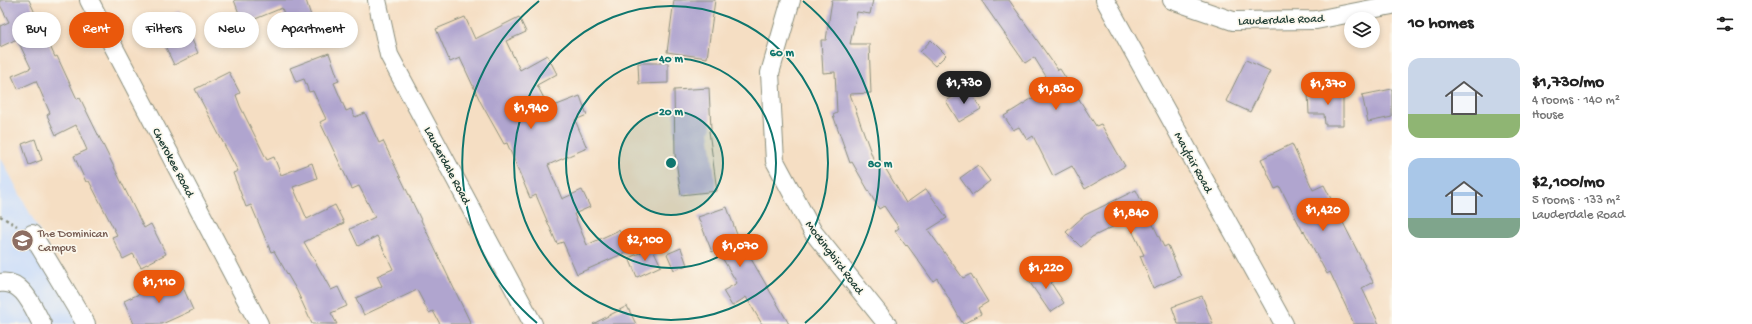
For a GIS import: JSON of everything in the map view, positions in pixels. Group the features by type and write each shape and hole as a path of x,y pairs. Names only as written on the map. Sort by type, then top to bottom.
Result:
{"street":[{"name":"Cherokee Road","path":"89,0 259,324"},
{"name":"Lauderdale Road","path":"377,0 389,55 533,324"},
{"name":"Mockingbird Road","path":"790,0 770,73 775,161 813,232 887,324"},
{"name":"Mayfair Road","path":"1105,0 1284,324"},
{"name":"Lauderdale Road","path":"1172,0 1233,21 1316,20 1392,5"},
{"path":"32,234 86,324"},
{"path":"0,283 12,284 20,288 42,324"}],"shaded area":[{"name":"The Dominican Campus","path":"0,156 88,324 0,324"}],"building":[{"path":"0,0 29,0 34,12 12,12 12,41 0,47 0,26 9,22 0,5"},
{"path":"234,0 306,0 310,12 283,12 282,8 272,12 267,12 267,14 259,17 259,12 238,12"},
{"path":"674,0 715,0 707,58 667,52"},
{"path":"832,0 873,0 870,14 857,12 850,44 869,44 871,93 850,94 875,164 881,161 906,203 926,189 947,218 928,230 963,278 971,274 988,302 978,308 981,314 963,324 937,278 933,281 907,245 906,246 895,231 899,228 884,206 879,209 852,162 850,163 833,115 837,113 835,72 823,73 821,40 826,40"},
{"path":"981,0 1009,0 1058,70 1060,69 1096,126 1101,124 1125,166 1085,189 1072,166 1053,176 1033,136 1027,140 1019,127 1013,130 1004,116 1052,86 1034,57 1025,63"},
{"path":"465,17 475,39 519,17 526,32 506,41 520,70 547,55 557,74 537,85 549,108 580,96 587,115 575,120 587,148 548,165 562,199 582,190 590,207 574,214 587,245 619,230 629,251 577,274 563,242 557,244 536,195 530,198 507,143 504,144 481,103 460,58 450,62 436,29"},
{"path":"931,40 946,55 935,66 920,52"},
{"path":"21,48 51,48 55,57 57,56 77,99 80,98 144,228 151,224 166,254 141,267 133,254 123,259 112,237 117,235 89,181 86,182 74,156 87,150 76,125 56,135 47,115 50,113 36,81 18,89 12,76 31,68"},
{"path":"166,48 196,48 198,53 174,65"},
{"path":"329,53 339,81 334,83 346,111 351,109 355,117 365,113 379,143 383,141 471,324 440,324 433,311 429,313 417,290 364,315 356,298 382,286 377,276 393,269 377,236 358,246 350,229 375,217 359,186 352,189 320,122 326,119 313,91 309,92 304,79 296,82 290,68"},
{"path":"1246,60 1270,71 1250,112 1226,101"},
{"path":"638,63 668,63 668,83 639,84"},
{"path":"229,72 240,93 236,95 240,106 267,160 274,157 281,175 312,163 317,178 293,187 307,219 335,205 344,223 304,242 331,290 338,287 347,306 331,313 337,324 312,324 297,291 274,251 271,252 251,205 246,207 233,173 238,171 195,89"},
{"path":"709,88 711,130 709,131 717,191 681,195 675,154 674,90"},
{"path":"968,88 981,109 959,122 946,101"},
{"path":"1392,89 1392,117 1368,122 1362,95"},
{"path":"1343,91 1343,125 1325,125 1324,114 1309,114 1308,92"},
{"path":"35,139 42,160 29,165 22,144"},
{"path":"1292,144 1313,190 1324,185 1373,282 1362,288 1379,324 1354,324 1330,272 1327,274 1280,187 1275,189 1261,159"},
{"path":"978,165 990,181 972,195 960,178"},
{"path":"1136,190 1164,247 1168,245 1181,276 1153,288 1140,256 1144,255 1127,220 1092,237 1081,247 1066,232 1085,215"},
{"path":"727,207 744,254 747,252 789,324 762,324 746,297 732,306 723,291 737,283 717,249 712,252 698,217"},
{"path":"652,247 661,266 637,277 629,258"},
{"path":"681,248 687,265 674,270 667,254"},
{"path":"1044,268 1054,281 1051,283 1064,303 1050,312 1028,280"},
{"path":"178,276 193,310 162,324 134,324 124,301"},
{"path":"1202,296 1213,324 1178,324 1172,307"},
{"path":"627,306 636,324 593,324"}],"place":[{"name":"The Dominican Campus","path":"22,240"}]}
